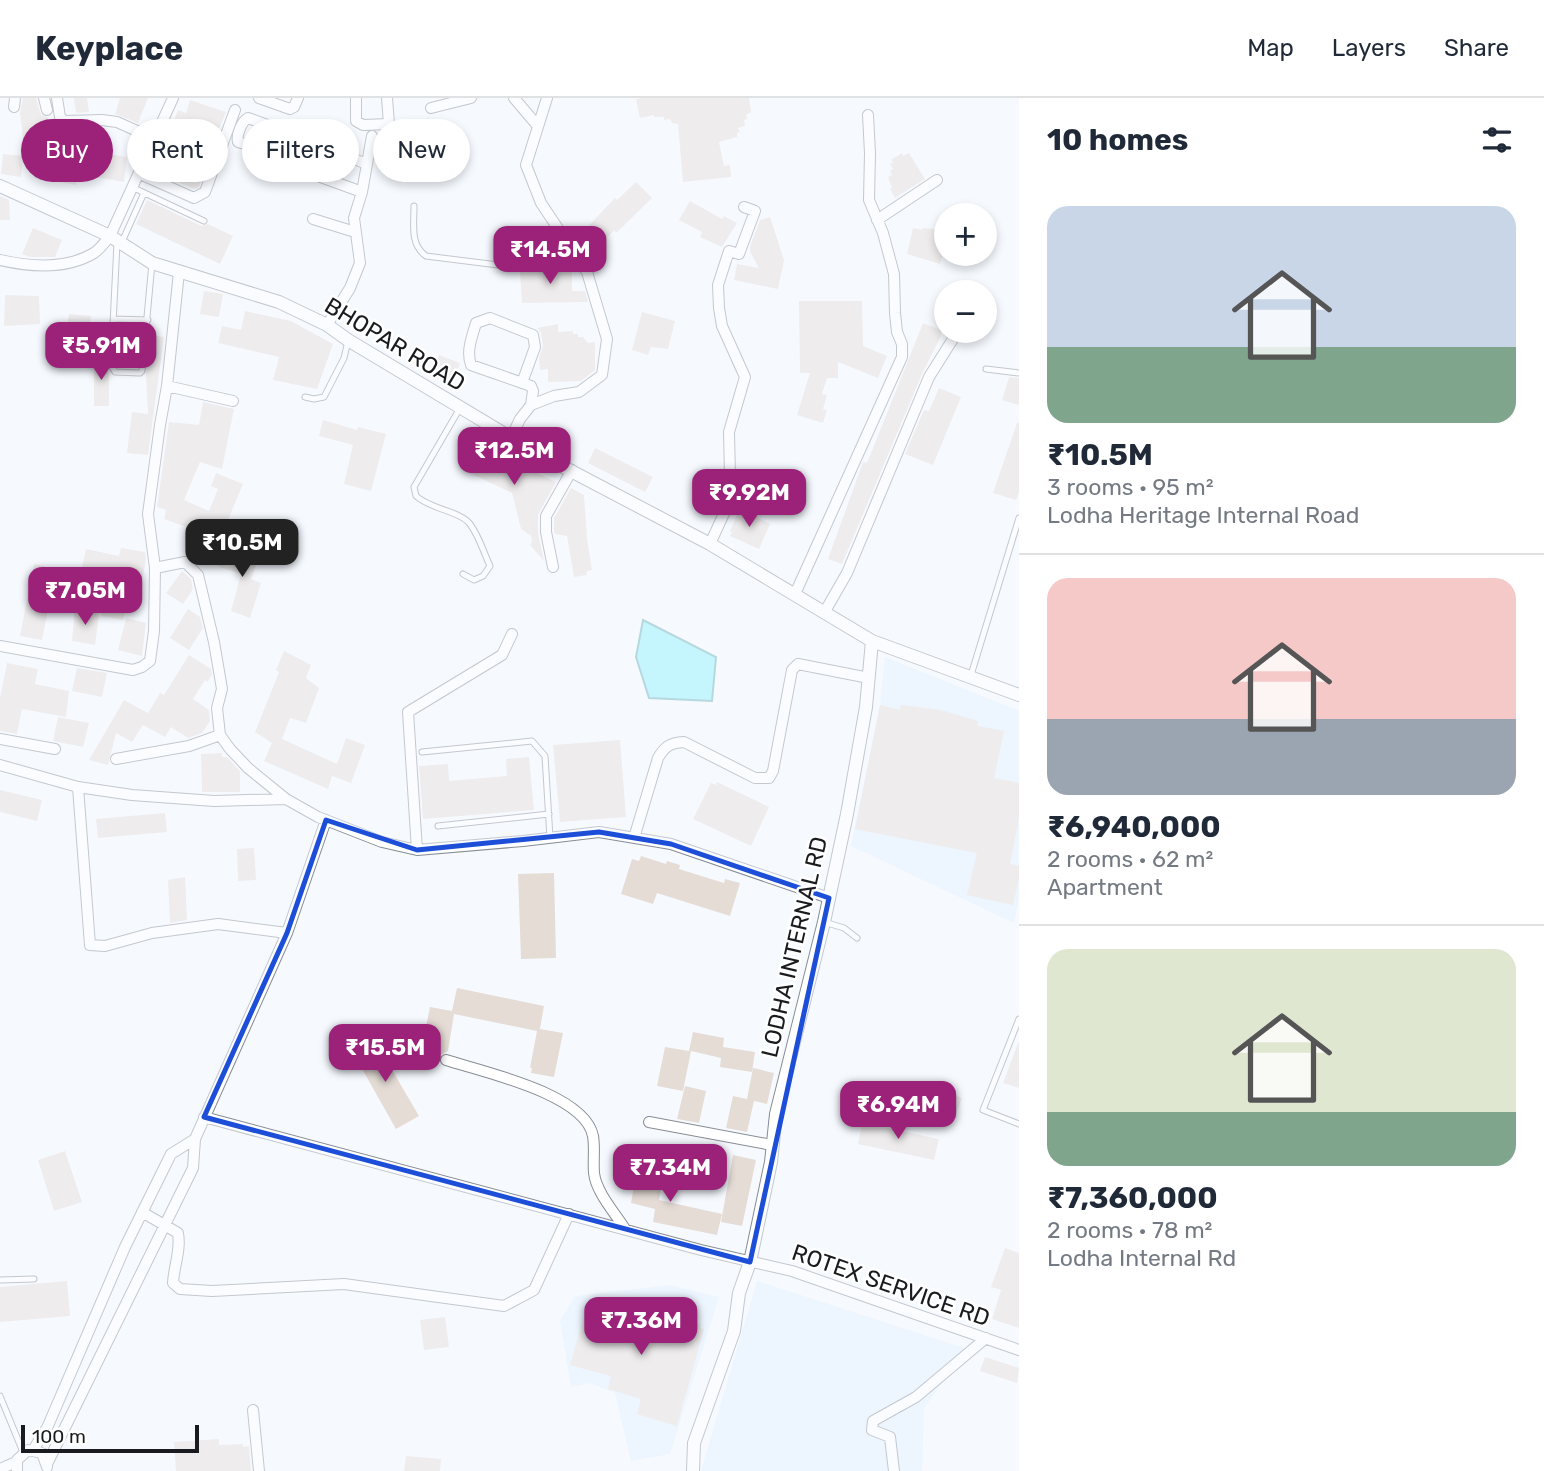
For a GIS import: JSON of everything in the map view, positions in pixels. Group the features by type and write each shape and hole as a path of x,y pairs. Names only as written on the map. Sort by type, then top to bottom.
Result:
{"street":[{"path":"57,98 60,117 64,121 117,122 127,126"},
{"path":"164,119 173,98"},
{"path":"259,98 290,109 298,98"},
{"path":"356,98 356,121 363,125 389,124 387,98"},
{"path":"432,108 471,98"},
{"path":"514,98 537,125"},
{"path":"531,405 554,396 579,392 602,375 607,339 587,272 541,203 526,164 547,98"},
{"path":"228,143 235,128 235,110"},
{"path":"795,594 902,357 902,344 894,313 894,274 869,200 868,115"},
{"path":"327,325 356,275 360,263 354,218 362,192 372,136"},
{"path":"359,161 367,164"},
{"path":"877,220 937,180"},
{"path":"0,260 29,267 63,265 95,253 116,240 139,191 140,182"},
{"path":"158,182 194,198 205,191 209,182"},
{"path":"334,182 362,192"},
{"name":"BHOPAR ROAD","path":"0,186 116,240 152,263 279,302 327,325 511,438 710,544 872,641 1019,695"},
{"path":"710,544 726,509 730,476 729,432 745,377 722,326 718,285 729,251 739,254 755,211 744,207"},
{"path":"313,219 355,232"},
{"path":"0,646 133,670 150,661 154,631 155,568 148,514 167,386 179,272"},
{"path":"511,438 520,419 531,405 533,391 531,386 522,383 471,365 468,357 476,323 489,318 533,335 535,347 522,383"},
{"path":"824,613 847,573 929,377 950,343"},
{"path":"167,386 233,401"},
{"path":"553,567 546,532 546,516 572,470"},
{"path":"155,568 185,562 198,575 222,689 217,708 220,734 230,750 286,799 326,820 382,842 417,850 599,832 671,844 829,898"},
{"path":"417,850 408,712 502,655 512,634"},
{"name":"LODHA INTERNAL RD","path":"694,1471 694,1443 734,1331 739,1293 750,1262 771,1162 776,1114 824,922 847,814 869,678 872,641"},
{"path":"634,838 658,758 663,749 671,743 684,743 755,778 769,778 774,771 792,670 798,664 808,664 869,678"},
{"path":"116,759 189,746 220,734"},
{"path":"0,739 55,748"},
{"path":"0,765 78,787 132,795 214,801 286,799"},
{"path":"78,787 90,945 105,946 152,933 218,924 287,933"},
{"path":"47,1468 193,1168 195,1139 287,933 326,820"},
{"path":"446,1060 540,1091 570,1105 587,1119 593,1136 594,1177 625,1229"},
{"path":"204,1117 750,1262"},
{"path":"649,1122 772,1145"},
{"path":"22,1459 47,1428 125,1247 172,1154 195,1139"},
{"path":"142,1212 178,1233 181,1249 173,1283 180,1289 212,1292 344,1284 504,1306 534,1290 569,1214"},
{"name":"ROTEX SERVICE RD","path":"750,1262 792,1271 1019,1350"},
{"path":"894,1471 890,1437 872,1430 873,1421 916,1397 986,1338"},
{"path":"253,1410 259,1471"},
{"path":"0,1469 42,1453 47,1468"}],"lane":[{"path":"139,191 204,221"},
{"path":"414,206 414,239 419,251 426,256 498,265 572,251"},
{"path":"116,240 115,372 140,373 144,367 152,263"},
{"path":"114,319 148,320"},
{"path":"305,397 324,397 344,358 348,340"},
{"path":"986,369 1019,373"},
{"path":"460,408 414,487 416,496 425,504 463,518 470,524 490,566 483,576 474,580 463,574"},
{"path":"971,676 1019,518"},
{"path":"422,752 532,741 545,756 550,838"},
{"path":"438,826 549,814"},
{"path":"824,922 844,928 857,938"},
{"path":"1019,1019 984,1110 1019,1124"},
{"path":"0,1280 34,1279"},
{"path":"0,1396 22,1459"}],"highlighted area":[{"path":"326,820 417,850 599,832 671,844 829,898 750,1262 204,1117 287,933"}],"shaded area":[{"path":"885,657 1019,711 1019,897 1014,923 851,846 880,705"},
{"path":"757,1281 967,1349 924,1408 922,1471 701,1471"},
{"path":"670,1285 719,1297 670,1454 631,1461 615,1393 590,1383 571,1387 560,1321 575,1296"}],"water":[{"path":"643,620 716,657 712,701 649,698 636,657"}],"building":[{"path":"23,98 36,98 41,115 48,119 21,121"},
{"path":"74,98 87,98 89,112 76,113"},
{"path":"120,98 148,98 140,119 128,119 115,114"},
{"path":"749,98 751,112 746,115 745,126 738,128 740,132 737,137 719,142 724,166 730,165 731,177 683,182 678,124 654,115 640,118 636,99"},
{"path":"190,100 226,112 223,119 174,119 178,110 186,113"},
{"path":"902,153 903,156 909,153 925,179 895,198 888,177 892,175 890,171 893,169 890,164 893,162 891,160"},
{"path":"3,154 21,156 21,177 1,174"},
{"path":"113,155 127,157 124,182 113,180"},
{"path":"177,182 201,182 199,187 194,189"},
{"path":"636,182 652,198 616,233 614,230 594,253 578,237 615,198 617,200"},
{"path":"0,196 9,200 10,220 0,220"},
{"path":"147,200 202,226 208,224 233,236 220,264 136,224"},
{"path":"690,201 722,219 724,216 737,223 722,247 700,237 702,232 679,220"},
{"path":"770,217 784,260 778,289 734,280 737,264 759,268 750,252 750,246 760,220"},
{"path":"33,228 62,240 55,257 30,257 22,254"},
{"path":"913,228 934,229 934,262 907,254"},
{"path":"539,266 572,266 572,291 585,291 588,302 522,303 520,272 539,271"},
{"path":"204,291 223,294 219,317 200,314"},
{"path":"5,295 39,296 40,324 4,326"},
{"path":"799,301 862,301 863,346 887,356 878,378 838,362 838,378 827,378 822,394 827,395 823,409 827,410 823,423 797,415 810,373 800,373"},
{"path":"245,311 291,321 333,344 317,389 273,380 279,357 218,343 222,326 241,330"},
{"path":"642,312 675,321 668,349 651,347 648,355 632,350"},
{"path":"69,314 91,316 88,334 66,331"},
{"path":"923,323 934,327 934,343 938,343 842,564 828,559 863,462 867,463"},
{"path":"558,324 558,332 573,331 573,334 583,337 588,343 595,342 595,370 581,381 548,382 548,369 540,370 539,358 543,346 541,333 537,328"},
{"path":"151,335 164,337 148,455 127,453 132,412 148,414 146,374"},
{"path":"94,355 106,355 109,406 94,406"},
{"path":"439,355 460,363 454,380 433,372"},
{"path":"1009,377 1019,378 1019,405 1002,400"},
{"path":"939,388 961,397 933,465 905,454 924,410 929,411"},
{"path":"203,402 234,409 222,469 200,462 184,500 209,511 218,489 211,486 216,473 243,484 220,539 164,519 166,510 157,507 169,422 199,425"},
{"path":"323,420 357,430 358,427 386,434 371,491 344,484 353,445 319,436"},
{"path":"1017,423 1019,492 1016,500 993,493"},
{"path":"476,444 556,482 538,515 538,533 544,561 530,545 531,536 521,529 512,493 463,470"},
{"path":"595,448 653,477 645,492 588,463"},
{"path":"571,488 584,495 592,570 587,571 587,575 574,577 567,536 555,534 554,531 554,518"},
{"path":"738,512 746,512 770,524 759,549 730,536"},
{"path":"225,546 259,558 251,579 261,583 250,618 231,611 241,574 217,566"},
{"path":"121,548 145,552 146,559 141,586 131,584 123,620 101,616 107,587 79,581 86,549 119,556"},
{"path":"34,564 56,569 42,640 20,636"},
{"path":"182,571 191,579 193,589 183,604 166,593"},
{"path":"75,608 99,614 95,645 72,641"},
{"path":"188,609 200,617 203,628 189,650 170,638"},
{"path":"126,618 146,623 142,656 118,650"},
{"path":"284,651 311,665 306,678 319,688 306,723 290,718 282,739 337,764 346,738 365,745 351,783 332,776 328,789 264,761 272,743 255,732 279,672 276,670"},
{"path":"189,655 211,669 212,675 207,682 205,680 193,699 209,710 210,721 202,733 188,738 171,727 165,737 143,725 132,742 116,733 108,765 89,760 124,700 148,713 160,693 164,695"},
{"path":"7,663 38,669 35,684 69,691 66,717 22,709 17,734 0,731 0,698"},
{"path":"77,668 107,673 102,697 72,691"},
{"path":"880,705 900,710 901,705 941,710 978,721 977,726 1004,731 994,778 1019,783 1019,818 1010,864 1019,866 1013,905 967,895 977,853 855,829"},
{"path":"58,717 89,723 83,747 53,741"},
{"path":"620,740 626,817 560,822 553,745"},
{"path":"222,753 222,757 227,757 240,771 240,792 202,792 201,754"},
{"path":"529,757 534,810 423,819 419,766 448,764 449,781 507,776 506,759"},
{"path":"717,782 769,807 751,846 693,819 711,783 716,785"},
{"path":"0,790 42,800 37,821 0,812"},
{"path":"165,813 167,832 98,838 96,819"},
{"path":"254,848 256,880 238,881 237,849"},
{"path":"641,856 666,864 667,861 680,865 679,869 724,883 725,879 740,883 730,916 657,893 653,904 621,894 632,859 639,861"},
{"path":"554,873 556,958 521,959 518,874"},
{"path":"185,877 187,920 170,923 168,880"},
{"path":"457,988 544,1006 540,1029 563,1033 554,1077 531,1073 537,1031 454,1014 448,1051 440,1055 423,1052 430,1007 452,1011"},
{"path":"693,1032 724,1038 723,1047 755,1052 752,1072 720,1067 721,1058 691,1051 683,1091 657,1086 665,1047 689,1051"},
{"path":"374,1039 419,1116 396,1129 352,1051"},
{"path":"1019,1043 1019,1088 1003,1083"},
{"path":"753,1068 774,1073 767,1104 754,1101 747,1132 726,1128 733,1096 747,1099"},
{"path":"921,1083 962,1098 953,1122 912,1107"},
{"path":"685,1086 706,1091 699,1123 677,1119"},
{"path":"862,1123 939,1139 934,1160 858,1144"},
{"path":"65,1151 82,1202 54,1211 38,1160"},
{"path":"733,1155 756,1160 742,1226 721,1222"},
{"path":"638,1163 665,1167 659,1200 722,1214 717,1235 653,1222 655,1209 631,1203"},
{"path":"1005,1248 1019,1253 1019,1328 992,1319 1001,1290 991,1287"},
{"path":"67,1281 70,1316 0,1322 0,1287"},
{"path":"605,1301 655,1315 673,1316 701,1324 700,1328 704,1329 677,1426 637,1414 641,1399 608,1389 611,1376 570,1365 586,1310 601,1314"},
{"path":"445,1317 449,1347 424,1350 420,1320"},
{"path":"985,1357 1019,1368 1017,1383 980,1371"},
{"path":"219,1439 219,1445 249,1446 251,1471 176,1471 174,1442"},
{"path":"406,1456 441,1459 440,1471 404,1471"}]}
